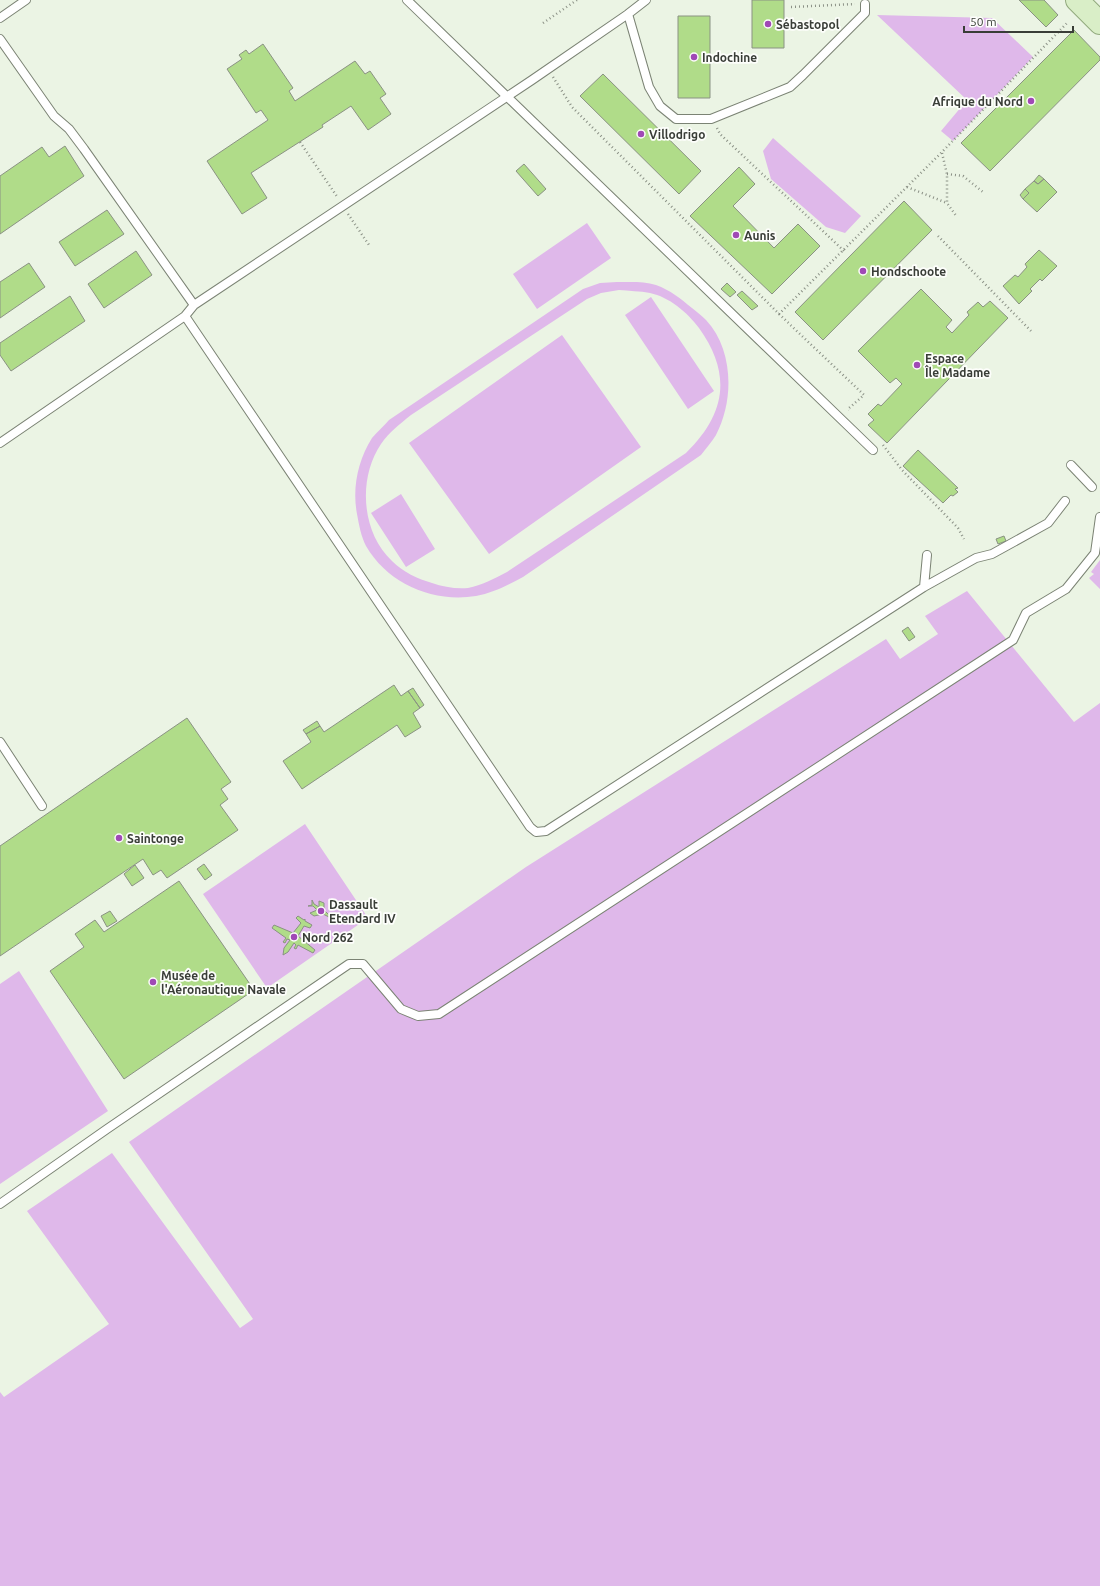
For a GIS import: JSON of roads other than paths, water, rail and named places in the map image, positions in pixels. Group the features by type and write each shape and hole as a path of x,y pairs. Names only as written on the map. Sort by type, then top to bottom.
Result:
{"main road":[{"path":"1077,0 1100,23"}],"lane":[{"path":"0,18 26,0"},
{"path":"407,0 873,450"},
{"path":"0,443 185,316 194,305 548,69 646,0"},
{"path":"628,14 649,87 660,106 676,119 711,119 790,87 803,76 865,13 865,4"},
{"path":"0,39 54,116 69,129 88,155 194,305"},
{"path":"185,316 415,658 530,827 536,832 546,831 924,587 976,558 992,554 1048,523 1065,501"},
{"path":"1071,465 1092,487"},
{"path":"0,1204 107,1128 349,964 363,964 401,1009 418,1016 439,1014 1013,640 1026,613 1066,589 1095,553 1100,517"},
{"path":"924,587 927,555"},
{"path":"0,742 42,806"}],"place":[{"name":"Sébastopol","path":"768,24"},
{"name":"Indochine","path":"694,57"},
{"name":"Afrique du Nord","path":"1031,101"},
{"name":"Villodrigo","path":"641,134"},
{"name":"Aunis","path":"736,235"},
{"name":"Hondschoote","path":"863,271"},
{"name":"Espace Île Madame","path":"917,365"},
{"name":"Saintonge","path":"119,838"},
{"name":"Dassault Etendard IV","path":"321,911"},
{"name":"Nord 262","path":"294,937"},
{"name":"Musée de l'Aéronautique Navale","path":"153,982"}]}
